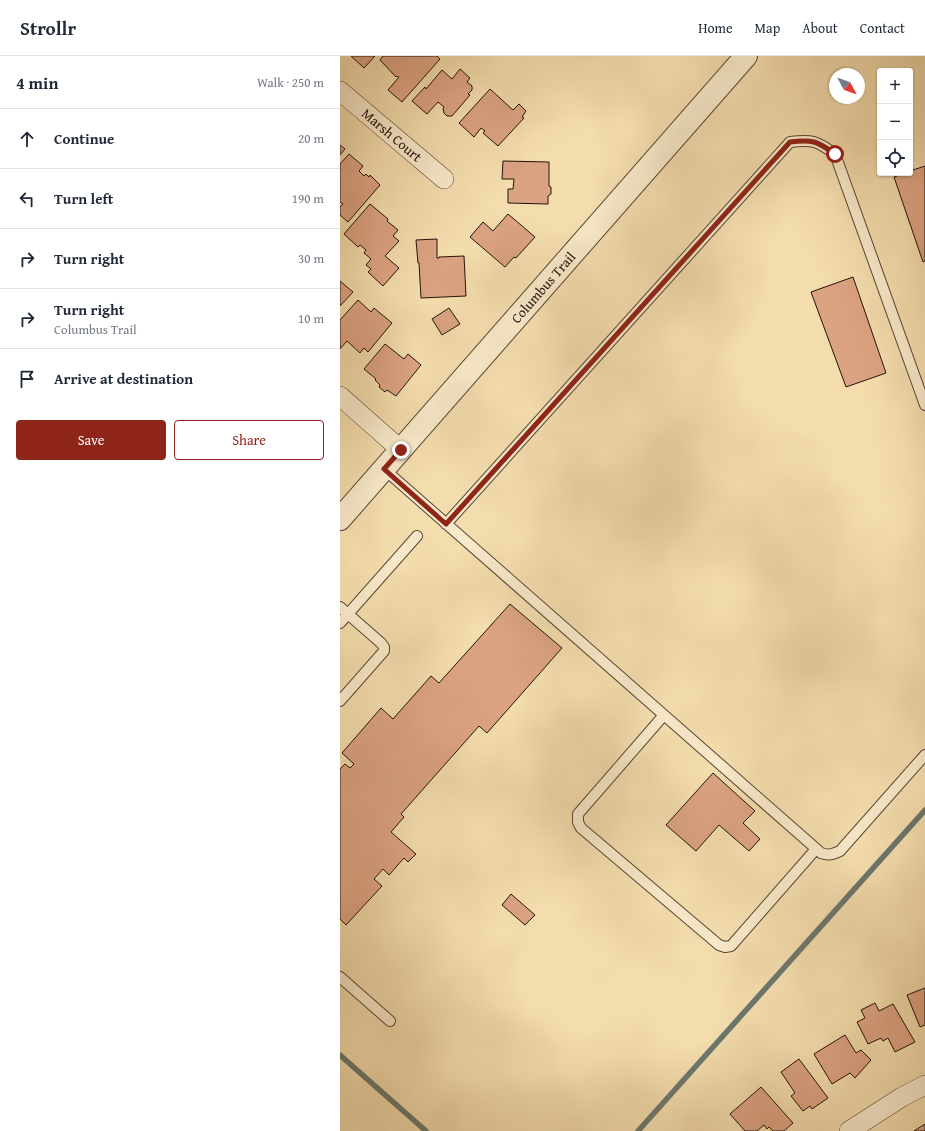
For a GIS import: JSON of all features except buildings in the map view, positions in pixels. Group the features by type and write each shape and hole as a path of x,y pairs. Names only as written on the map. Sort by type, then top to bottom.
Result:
{"street":[{"name":"Columbus Trail","path":"340,519 746,56"},
{"name":"Marsh Court","path":"340,91 444,179"},
{"path":"340,396 401,450"},
{"path":"849,1131 925,1085"}],"lane":[{"path":"446,524 790,142 807,140 821,144 835,154 925,405"},
{"path":"384,469 821,853 827,855 840,851 925,755"},
{"path":"340,623 417,536"},
{"path":"340,607 382,643 384,647 384,651 340,701"},
{"path":"664,715 578,814 578,822 581,828 719,945 725,947 731,946 816,849"},
{"path":"340,977 390,1021"}],"waterway":[{"path":"638,1131 925,810"},
{"path":"340,1055 426,1131"}],"route":[{"path":"401,450 384,469 446,524 790,142 807,140 821,144 835,154"}]}
